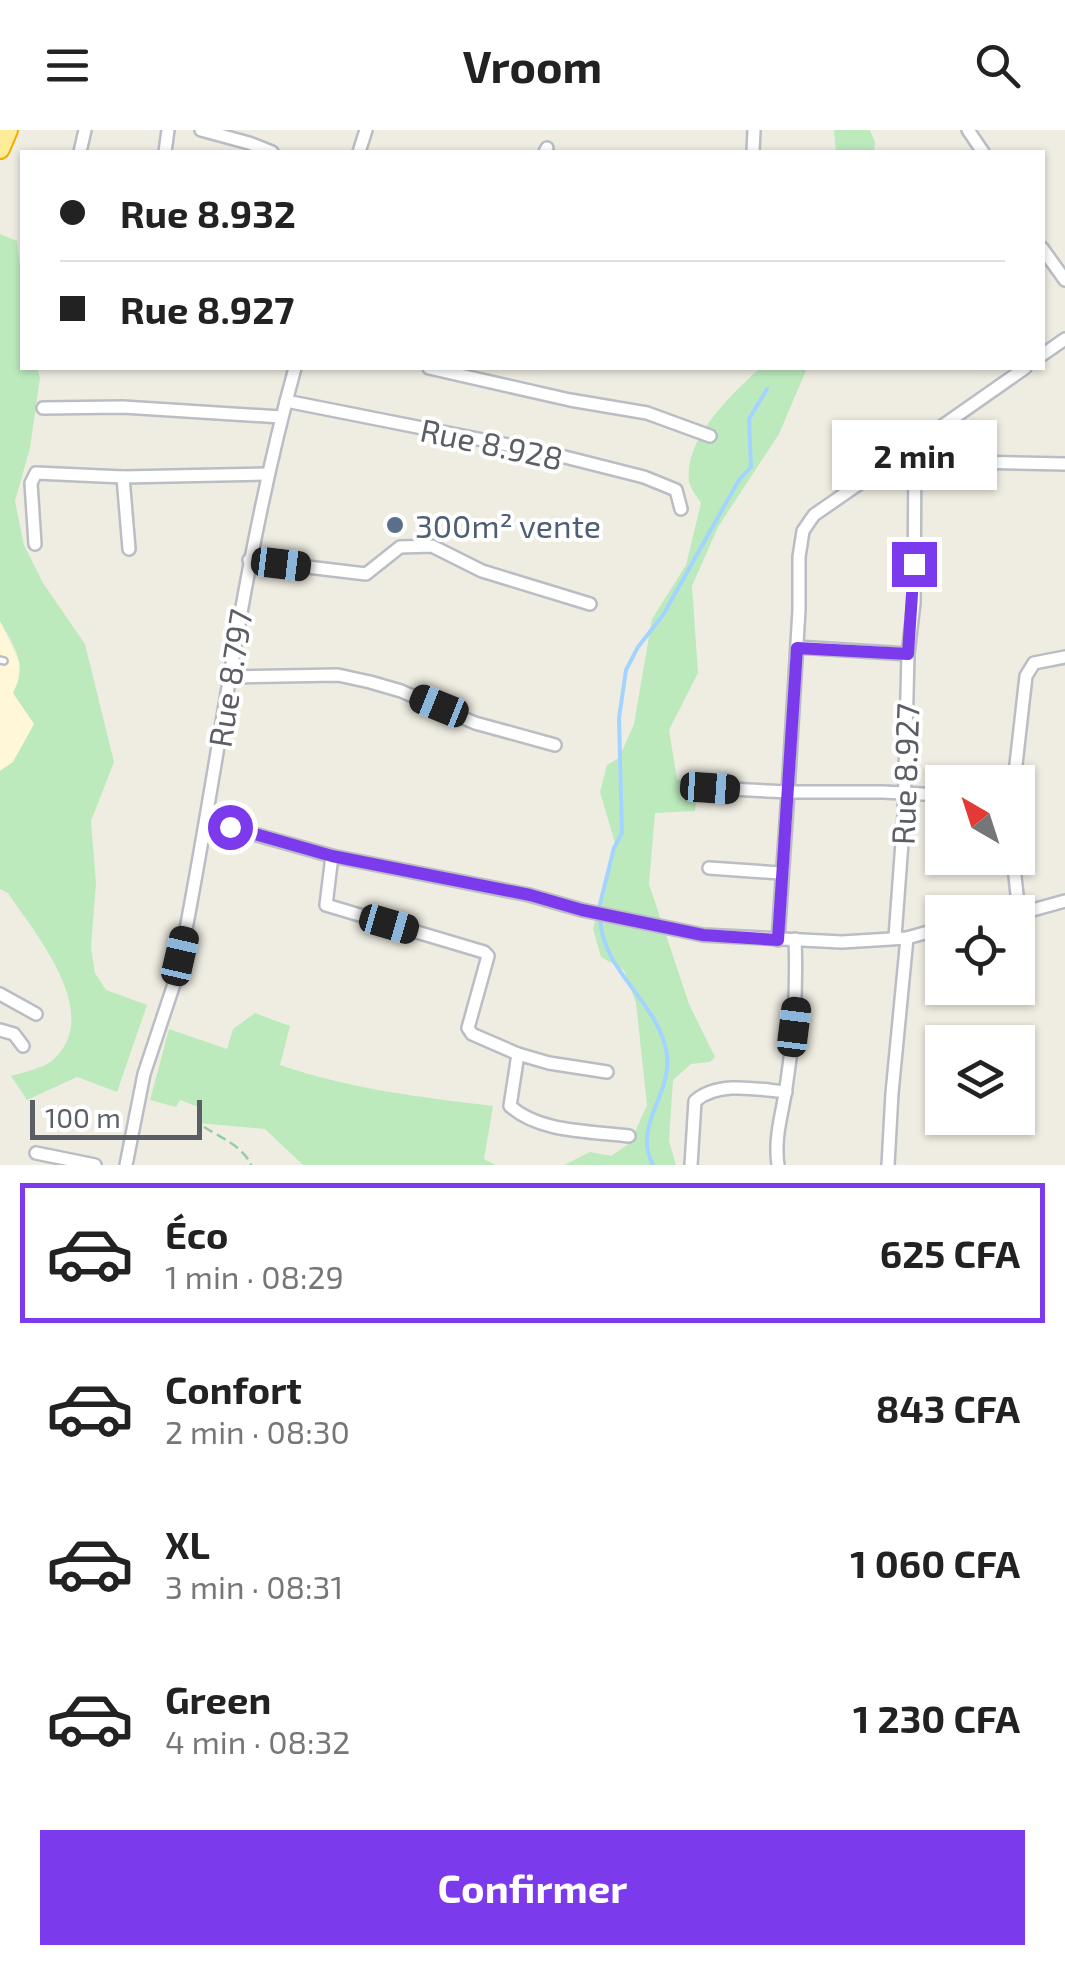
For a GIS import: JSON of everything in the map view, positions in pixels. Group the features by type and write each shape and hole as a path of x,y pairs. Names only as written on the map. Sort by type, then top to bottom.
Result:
{"highway":[{"path":"0,149 8,130"}],"street":[{"path":"201,130 266,150"},
{"path":"972,135 989,130"},
{"path":"1045,252 1065,280"},
{"name":"Rue 8.797","path":"126,1165 144,1074 174,984 207,821 249,560 280,417 294,370"},
{"path":"438,370 570,400 647,412 710,436"},
{"path":"778,940 799,558 806,524 814,514 1022,370"},
{"name":"Rue 8.928","path":"286,401 514,446 644,477 676,490 681,509"},
{"path":"43,408 142,408 280,417"},
{"name":"Rue 8.927","path":"888,1165 901,938 908,654 914,603 915,445"},
{"path":"916,461 1065,464"},
{"path":"34,544 31,483 36,474 267,474"},
{"path":"122,477 129,549"},
{"path":"249,560 366,574 400,547 432,546 482,570 590,604"},
{"path":"797,648 908,654"},
{"path":"1016,765 1026,676 1034,663 1065,657"},
{"path":"228,677 338,675 401,691 474,723 555,745"},
{"path":"710,788 925,795"},
{"path":"207,821 332,856 530,895 703,935 842,942 925,932"},
{"path":"332,856 326,906 484,952 487,962 468,1028 472,1034 549,1063 608,1072"},
{"path":"709,868 780,873"},
{"path":"1035,909 1065,901"},
{"path":"778,1165 774,1143 786,1092 798,995 795,939"},
{"path":"0,994 36,1014"},
{"path":"0,1030 14,1034 23,1046"},
{"path":"518,1054 510,1096 510,1106 515,1111 548,1125 630,1136"},
{"path":"691,1165 695,1101 707,1090 750,1088 786,1092"},
{"path":"36,1153 95,1165"}],"path":[{"path":"204,1127 238,1149 251,1165"}],"shaded area":[{"path":"0,621 20,664 22,676 14,694 35,724 13,762 0,771"}],"green space":[{"path":"834,130 870,130 875,142 874,150 836,150"},
{"path":"0,234 17,241 20,370 38,370 40,378 30,448 15,501 24,545 43,583 85,644 114,762 91,821 96,883 91,948 95,973 106,990 147,1005 117,1092 77,1077 27,1100 11,1076 54,1059 67,1040 71,1020 60,974 8,893 0,889 0,771 13,762 34,724 13,693 19,664 0,621"},
{"path":"758,370 806,370 779,434 718,527 692,586 698,673 669,730 677,779 698,791 695,811 655,813 649,884 689,1004 715,1057 710,1062 691,1064 673,1080 669,1141 676,1165 564,1165 590,1152 611,1156 630,1143 647,1105 636,1003 624,970 601,957 593,929 615,843 600,792 607,765 619,758 634,724 652,619 686,565 701,503 689,481 694,449 712,418"},
{"path":"255,1013 290,1026 280,1065 359,1086 493,1106 484,1159 496,1165 303,1165 265,1129 198,1123 201,1108 180,1100 176,1107 150,1100 169,1029 227,1049 233,1029"}],"waterway":[{"path":"599,908 614,848 622,833 619,718 626,670 663,615 739,480 751,467 749,419 767,389"},
{"path":"600,918 610,955 654,1019 667,1055 664,1084 647,1137 653,1165"}],"place":[{"name":"300m² vente","path":"395,525"}],"route":[{"path":"230,827 332,856 530,895 703,935 778,940 797,648 908,654 914,564"}]}
